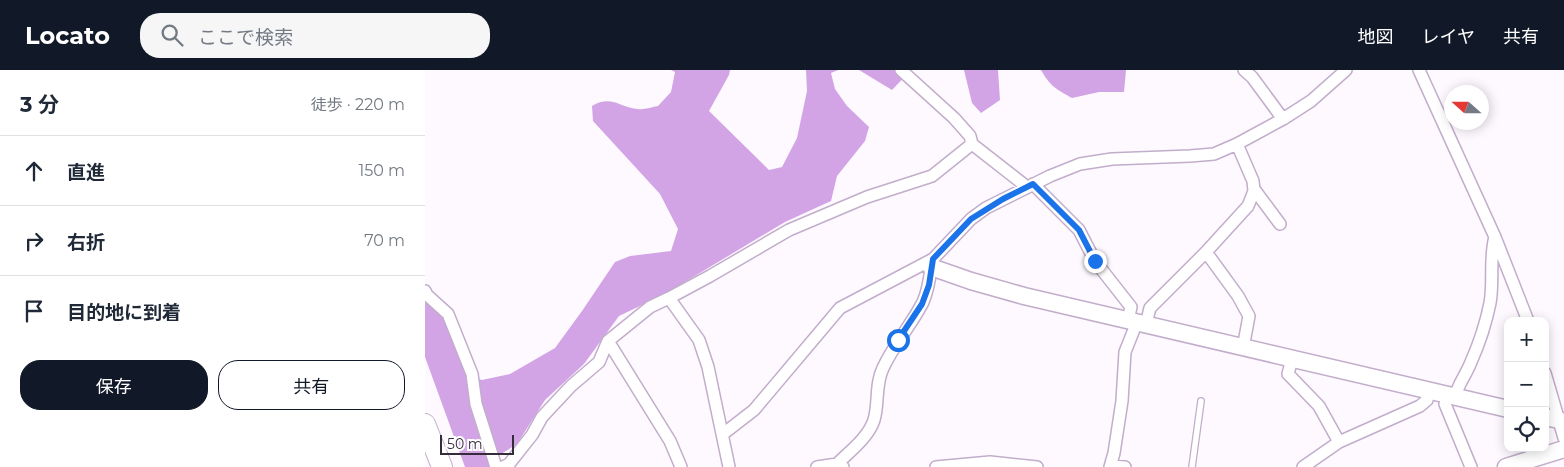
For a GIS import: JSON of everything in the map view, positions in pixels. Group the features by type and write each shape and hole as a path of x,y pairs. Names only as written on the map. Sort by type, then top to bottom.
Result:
{"highway":[{"path":"425,424 442,467"}],"street":[{"path":"901,70 954,118 970,136 972,144 1030,186 1079,230 1095,261 1131,307 1137,322"},
{"path":"1244,70 1258,84 1283,119"},
{"path":"723,434 753,410 840,308 932,263 971,219 986,208 1080,164 1112,159 1214,154 1283,119 1311,101 1346,70"},
{"path":"1419,70 1495,237 1526,317"},
{"path":"503,467 509,464 532,435 542,417 571,386 599,362 608,341 650,307 789,230 867,197 932,176 972,144"},
{"path":"1125,467 1111,466 1122,401 1125,352 1137,322 1248,206 1254,189 1253,181 1237,144"},
{"path":"1254,189 1280,224"},
{"path":"1471,467 1445,404 1451,397 1473,357 1488,310 1492,276 1492,248 1495,237"},
{"path":"1206,252 1238,296 1249,316 1243,348"},
{"path":"932,263 971,281 1024,296 1504,408"},
{"path":"817,467 840,466 867,435 874,420 882,369 898,340 922,304 929,285 932,263"},
{"path":"425,290 427,295 448,314 472,374 476,404 496,467"},
{"path":"669,298 699,340 709,367 729,467"},
{"path":"608,341 670,442 681,467"},
{"path":"1292,359 1288,374 1319,406 1339,442"},
{"path":"1303,467 1339,442 1420,406 1427,400 1429,391"},
{"path":"1549,400 1552,419 1564,438"},
{"path":"1506,467 1541,462 1564,449"},
{"path":"936,467 990,462 1037,467"}],"lane":[{"path":"1192,467 1201,401"}],"shaded area":[{"path":"671,70 730,70 709,111 769,170 782,167 797,138 807,91 806,70 838,70 831,73 835,89 847,106 869,127 865,141 837,176 831,201 785,222 663,295 619,316 584,364 545,400 517,444 490,461 490,467 465,467 425,357 425,302 446,319 468,376 482,380 510,374 555,348 615,262 630,256 671,251 678,229 660,194 593,121 592,106 610,101 638,109 658,106 671,92 675,72"},
{"path":"859,70 911,70 892,90"},
{"path":"964,70 998,70 1000,100 981,113 972,103"},
{"path":"1041,70 1126,70 1124,92 1099,92 1072,98 1054,87"}],"route":[{"path":"898,340 926,295 933,259 971,219 986,208 1033,184 1079,230 1095,261"}]}
